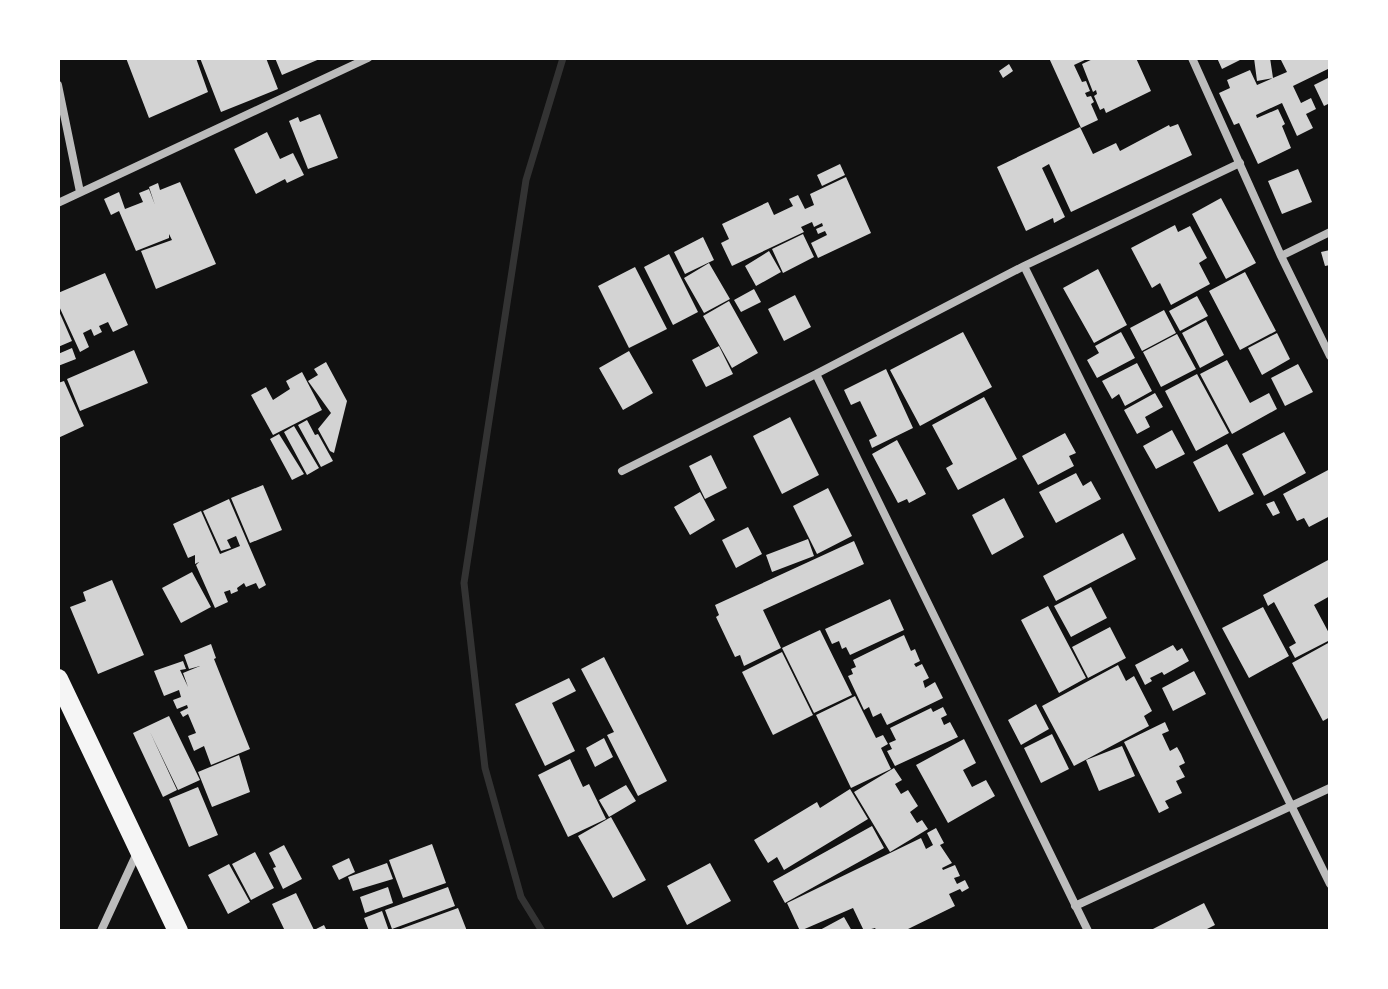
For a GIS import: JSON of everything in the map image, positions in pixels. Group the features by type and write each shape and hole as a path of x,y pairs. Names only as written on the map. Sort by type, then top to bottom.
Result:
{"main road":[{"path":"58,679 178,931"}],"street":[{"path":"58,203 368,58"},
{"path":"1192,58 1281,256 1330,356"},
{"path":"58,85 80,192"},
{"path":"622,471 1024,266 1240,163"},
{"path":"1281,256 1330,232"},
{"path":"1024,266 1330,884"},
{"path":"816,374 1088,931"},
{"path":"1075,906 1330,788"},
{"path":"101,931 139,849"}],"building":[{"path":"126,58 196,58 208,92 149,118"},
{"path":"200,58 266,58 278,89 221,112"},
{"path":"275,58 322,58 282,75"},
{"path":"1049,58 1089,58 1074,65 1082,82 1086,81 1090,91 1085,93 1094,102 1091,104 1098,120 1081,128"},
{"path":"1095,58 1136,58 1151,91 1106,113 1104,108 1100,110 1094,96 1096,90 1093,92 1082,64"},
{"path":"1217,58 1244,58 1222,69"},
{"path":"1254,58 1270,58 1273,78 1257,81"},
{"path":"1280,58 1330,58 1330,68 1293,86 1301,103 1311,98 1316,109 1306,114 1313,128 1297,136 1282,103 1256,115 1257,118 1278,109 1291,148 1258,164 1239,123 1234,125 1219,93 1230,88 1227,80 1250,70 1257,85 1287,72"},
{"path":"1009,64 1013,71 1003,78 999,71"},
{"path":"1330,77 1330,103 1324,106 1314,85"},
{"path":"320,114 338,158 308,169 289,121 298,117 300,122"},
{"path":"1178,124 1192,155 1071,212 1049,164 1042,168 1065,217 1054,223 1053,218 1026,231 997,167 1080,127 1093,154 1116,143 1120,151 1169,125"},
{"path":"267,132 280,159 293,153 304,175 287,183 285,179 256,194 234,149"},
{"path":"840,164 845,175 822,186 817,175"},
{"path":"1298,169 1312,202 1282,214 1268,181"},
{"path":"846,177 871,233 818,258 811,243 827,235 825,231 818,234 816,229 823,226 822,223 814,227 812,222 801,227 804,232 732,266 721,243 729,239 722,224 768,202 774,215 793,206 789,199 798,195 805,209 814,205 810,194"},
{"path":"180,182 216,264 156,289 141,251 172,240 169,234 169,238 136,251 119,211 111,215 104,199 119,192 125,209 143,202 139,193 149,189 155,205 149,187 158,183 160,190"},
{"path":"1221,198 1256,263 1226,279 1192,214"},
{"path":"1175,225 1178,232 1190,226 1207,258 1199,263 1210,284 1171,305 1160,283 1152,288 1131,248"},
{"path":"803,234 814,257 783,273 772,249"},
{"path":"703,237 714,260 685,274 674,252"},
{"path":"1330,250 1330,265 1325,266 1321,252"},
{"path":"769,251 781,272 756,286 745,266"},
{"path":"669,254 698,312 673,325 644,267"},
{"path":"709,263 730,299 704,313 684,278"},
{"path":"635,267 667,329 629,348 598,286"},
{"path":"1098,269 1127,325 1094,343 1063,288"},
{"path":"1245,272 1276,331 1240,350 1209,291"},
{"path":"105,273 128,325 113,332 108,322 99,326 102,332 94,336 91,329 83,333 89,347 80,352 58,304 58,293"},
{"path":"754,289 761,302 741,312 734,300"},
{"path":"795,295 811,327 784,341 768,309"},
{"path":"1197,296 1208,316 1180,331 1169,311"},
{"path":"729,301 758,353 732,368 703,316"},
{"path":"58,309 72,341 58,347"},
{"path":"1164,310 1176,333 1142,351 1130,328"},
{"path":"1206,320 1224,355 1200,368 1182,333"},
{"path":"963,332 992,387 920,426 890,370"},
{"path":"1121,332 1135,358 1097,378 1087,360 1099,353 1095,346"},
{"path":"1277,333 1290,359 1262,375 1248,348"},
{"path":"1177,334 1196,369 1161,387 1143,352"},
{"path":"719,346 733,374 706,387 692,360"},
{"path":"72,348 76,359 58,366 58,354"},
{"path":"134,350 148,383 80,411 67,379"},
{"path":"629,351 653,393 623,410 599,368"},
{"path":"1227,360 1250,403 1269,393 1277,409 1232,434 1200,374"},
{"path":"326,362 347,401 334,453 318,429 331,413 308,381 318,375 314,369"},
{"path":"1137,363 1152,391 1125,406 1119,394 1112,399 1102,381"},
{"path":"1298,364 1313,392 1285,406 1271,378"},
{"path":"886,369 913,428 872,448 869,440 877,436 860,401 851,405 844,390"},
{"path":"302,372 322,410 273,435 251,395 266,387 273,400 290,389 286,381"},
{"path":"1197,374 1229,433 1196,451 1165,391"},
{"path":"64,381 84,426 58,438 58,383"},
{"path":"1155,393 1163,407 1145,417 1150,427 1137,434 1124,410"},
{"path":"984,397 1017,459 958,490 946,468 953,464 932,425"},
{"path":"790,417 819,475 782,494 753,436"},
{"path":"307,420 333,461 321,467 298,425"},
{"path":"294,426 319,468 307,475 284,432"},
{"path":"1172,430 1185,454 1156,469 1143,446"},
{"path":"1284,432 1306,473 1264,496 1242,454"},
{"path":"1065,433 1076,453 1069,456 1074,466 1038,485 1022,456"},
{"path":"279,434 304,474 292,480 270,439"},
{"path":"897,440 926,494 909,503 907,499 898,503 872,454"},
{"path":"1227,444 1254,494 1219,512 1193,462"},
{"path":"711,455 727,488 705,499 689,466"},
{"path":"1330,469 1330,516 1309,527 1304,518 1297,521 1283,494"},
{"path":"1076,473 1083,486 1091,481 1101,499 1056,523 1039,492"},
{"path":"263,485 282,530 250,543 231,498"},
{"path":"828,488 852,536 817,554 793,506"},
{"path":"700,492 715,520 690,535 674,507"},
{"path":"1004,498 1024,537 992,555 972,515"},
{"path":"229,499 266,585 259,589 256,583 246,587 244,583 237,588 238,591 231,594 230,590 224,592 228,602 215,608 196,565 199,562 195,564 195,555 188,558 173,524 201,511 220,554 240,546 236,536 227,540 231,548 221,551 203,511"},
{"path":"1274,501 1280,513 1273,516 1266,504"},
{"path":"748,527 762,554 736,568 722,540"},
{"path":"1123,533 1136,559 1056,601 1043,576"},
{"path":"808,539 814,556 772,572 766,555"},
{"path":"854,541 864,564 763,610 781,648 744,666 740,655 735,657 716,617 719,615 715,605"},
{"path":"1330,559 1330,596 1314,605 1330,640 1295,658 1289,647 1296,643 1274,602 1268,606 1263,595"},
{"path":"192,572 211,607 181,623 162,588"},
{"path":"112,580 144,655 98,674 70,607 86,601 83,592"},
{"path":"1091,587 1107,618 1071,637 1054,606"},
{"path":"890,599 904,630 850,655 846,647 842,649 839,641 832,644 825,629"},
{"path":"1048,606 1086,678 1059,693 1021,620"},
{"path":"1263,607 1289,656 1249,678 1222,628"},
{"path":"1110,627 1126,658 1088,678 1072,647"},
{"path":"820,630 852,695 814,713 782,648"},
{"path":"904,635 911,651 915,649 920,661 914,664 916,667 922,664 929,678 923,681 925,688 935,682 943,698 887,725 881,713 873,717 869,707 864,710 848,676 853,674 851,669 856,667 853,660"},
{"path":"1330,642 1330,717 1323,721 1292,663"},
{"path":"211,644 214,659 250,749 211,765 204,746 194,751 188,736 196,733 188,714 183,717 180,712 188,708 187,705 177,709 173,700 181,697 179,690 164,696 154,671 183,661 186,669 180,670 188,687 183,673 200,666 189,669 184,655"},
{"path":"1173,645 1177,651 1182,648 1189,661 1164,675 1162,672 1150,678 1152,681 1145,685 1135,665"},
{"path":"782,652 813,715 773,735 742,672"},
{"path":"604,657 667,781 638,796 607,735 614,732 581,669"},
{"path":"1118,665 1126,681 1134,676 1152,711 1144,716 1149,726 1074,766 1042,706"},
{"path":"1194,671 1206,694 1173,711 1162,688"},
{"path":"569,678 576,691 552,703 575,751 545,766 515,704"},
{"path":"855,696 876,738 883,735 888,744 881,748 891,769 851,788 816,715"},
{"path":"1036,704 1049,729 1021,745 1008,720"},
{"path":"943,707 947,715 941,718 944,725 950,722 958,737 895,766 887,751 892,749 889,743 896,740 890,728 931,708 933,712"},
{"path":"169,716 200,780 178,790 150,732 177,790 163,797 133,733"},
{"path":"1165,722 1169,731 1162,734 1170,751 1177,747 1181,754 1185,763 1179,766 1185,777 1176,781 1182,793 1165,801 1169,808 1159,813 1124,742"},
{"path":"1052,734 1069,769 1041,783 1024,748"},
{"path":"604,738 613,757 595,767 586,748"},
{"path":"964,739 976,763 963,770 972,787 986,780 995,796 948,823 916,765"},
{"path":"1122,746 1135,776 1099,791 1086,760"},
{"path":"239,755 250,792 212,807 198,772"},
{"path":"570,759 583,787 589,784 606,819 568,837 538,775"},
{"path":"894,768 902,780 895,784 901,794 908,790 918,806 910,812 917,823 922,820 928,829 890,852 854,792"},
{"path":"626,785 636,801 609,817 599,800"},
{"path":"198,787 218,835 189,847 169,799"},
{"path":"850,789 868,819 784,870 777,857 768,863 754,840 817,802 820,808"},
{"path":"611,817 646,880 613,898 578,836"},
{"path":"872,826 884,848 785,903 773,881"},
{"path":"936,828 944,843 940,845 952,863 943,870 955,865 960,876 954,878 957,884 965,880 969,888 949,894 955,906 904,931 877,931 875,928 864,931 853,908 800,931 787,903 921,838 926,849 933,845 927,833"},
{"path":"432,844 446,883 403,898 389,860"},
{"path":"284,845 302,879 283,889 269,853"},
{"path":"255,852 274,888 251,900 232,864"},
{"path":"349,858 355,872 339,880 332,866"},
{"path":"387,863 393,879 353,891 348,877"},
{"path":"710,863 731,901 687,925 667,886"},
{"path":"229,864 250,902 228,914 208,875"},
{"path":"388,887 393,903 365,913 360,897"},
{"path":"448,887 455,906 392,929 385,910"},
{"path":"296,893 314,930 324,925 327,931 285,931 272,904"},
{"path":"1204,903 1215,925 1203,931 1149,931"},
{"path":"458,908 467,931 395,931"},
{"path":"382,911 389,931 369,931 364,918"},
{"path":"844,917 852,931 818,931"}],"waterway":[{"path":"542,931 521,897 485,768 464,583 526,180 563,58"}]}
